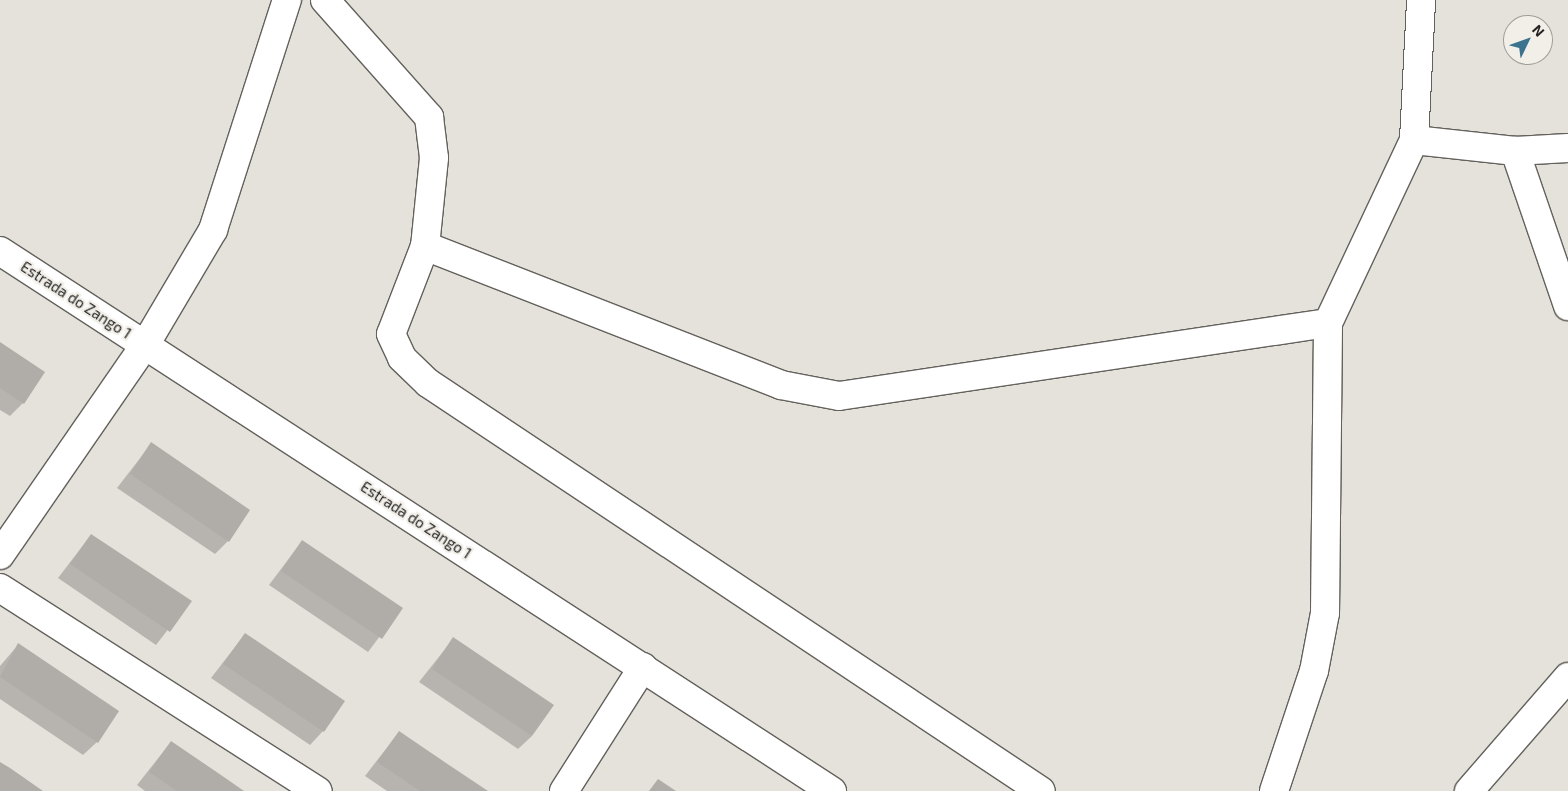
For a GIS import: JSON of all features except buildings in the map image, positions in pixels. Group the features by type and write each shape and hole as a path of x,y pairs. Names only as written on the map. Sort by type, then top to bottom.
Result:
{"street":[{"path":"0,555 145,345 214,230 287,0"},
{"path":"325,0 429,117 434,158 425,246 391,334 402,358 428,383 1041,791"},
{"path":"1274,791 1314,671 1325,613 1328,323 1414,140 1421,0"},
{"path":"1414,140 1515,151 1568,148"},
{"path":"1515,151 1568,306"},
{"path":"425,246 781,385 839,396 1328,323"},
{"name":"Estrada do Zango 1","path":"0,251 832,791"},
{"path":"0,588 318,791"},
{"path":"564,791 643,667"},
{"path":"1469,791 1568,677"}]}
